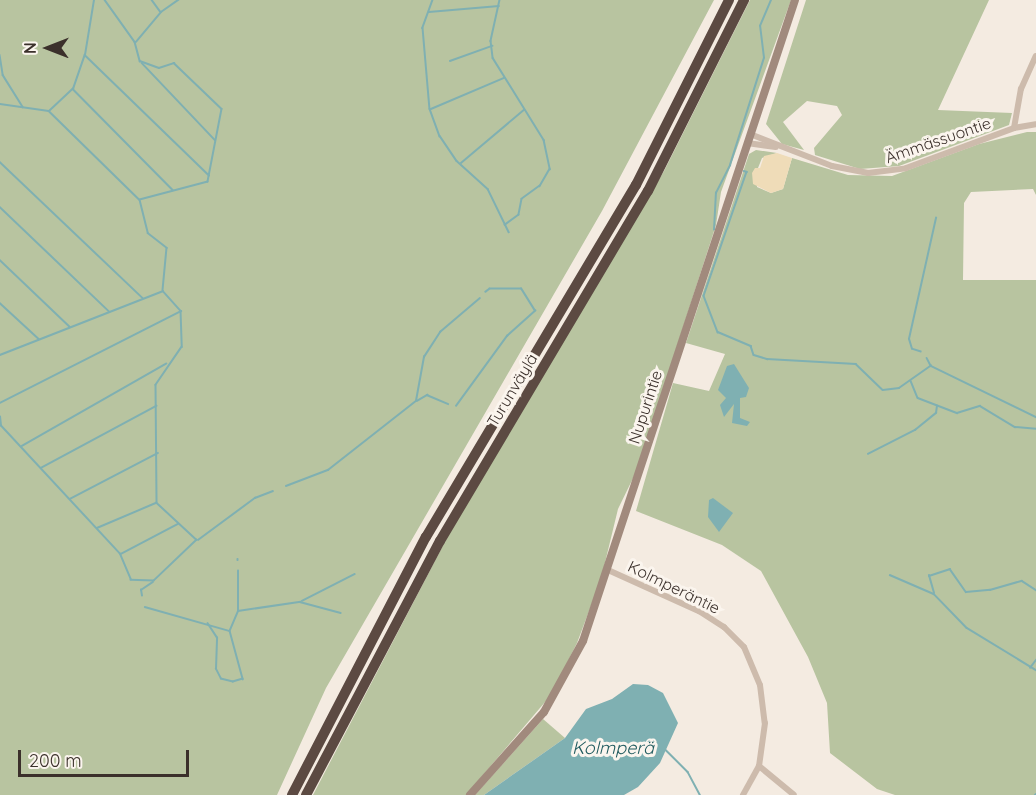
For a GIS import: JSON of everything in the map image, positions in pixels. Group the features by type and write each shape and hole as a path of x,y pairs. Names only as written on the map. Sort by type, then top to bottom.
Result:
{"highway":[{"name":"Turunväylä","path":"292,795 426,537 636,185 729,0"},
{"name":"Turunväylä","path":"306,795 440,541 648,191 744,0"}],"main road":[{"name":"Nupurintie","path":"470,795 544,712 566,677 608,570 795,0"}],"street":[{"path":"1014,128 1021,89 1036,56"},
{"name":"Ämmässuontie","path":"749,139 851,172 889,172 1014,128 1036,124"},
{"name":"Kolmperäntie","path":"608,570 699,611 724,627 744,647 754,665 764,708 759,766 743,795"},
{"path":"759,766 794,795"}],"green space":[{"path":"0,0 714,0 602,211 326,688 277,795 0,795"},
{"path":"750,0 791,0 721,192 716,225 637,470 618,509 601,579 577,643 551,695 466,795 313,795 449,534 664,171"},
{"path":"806,0 989,0 938,110 1012,113 1009,125 899,166 860,169 815,155 814,148 842,115 837,106 807,101 783,122 804,150 782,144 766,124"},
{"path":"1027,132 1036,132 1036,195 1033,189 971,192 964,203 963,280 1036,280 1036,795 895,795 877,789 830,753 827,703 808,657 761,571 722,545 636,511 673,383 709,391 725,354 686,343 749,154 756,150 777,153 762,158 758,168 757,187 771,193 783,189 792,158 848,175 892,176 979,144"},
{"path":"543,719 565,738 484,795 475,795"}],"sand":[{"path":"777,153 792,158 783,189 771,193 753,184 752,173 755,168 760,168 764,156"}],"water":[{"path":"734,364 749,388 746,397 740,398 740,418 750,422 747,426 732,423 734,404 724,417 720,405 726,398 718,390 727,366"},
{"path":"713,498 733,513 719,532 708,517 709,500"},
{"name":"Kolmperä","path":"633,684 648,685 663,693 678,723 660,763 638,787 624,795 484,795 565,738 586,709 612,699"}],"waterway":[{"path":"0,104 49,111 73,89 85,55 94,0"},
{"path":"105,0 135,42 140,61 159,68 174,63 222,109 208,182 140,200 148,233 167,248 163,290"},
{"path":"152,0 160,11"},
{"path":"136,42 161,12 178,0"},
{"path":"433,0 423,28 430,109 440,136 457,161 488,189 509,232"},
{"path":"500,0 491,41 493,58 544,140 550,169 540,186 522,199 519,215 505,225"},
{"path":"714,230 716,193 730,165 764,58 760,26 771,0"},
{"path":"429,12 499,6"},
{"path":"450,61 492,46"},
{"path":"0,55 3,75 23,107"},
{"path":"85,55 209,175"},
{"path":"142,63 215,140"},
{"path":"431,109 504,78"},
{"path":"73,89 173,190"},
{"path":"461,163 524,110"},
{"path":"49,111 139,199"},
{"path":"0,162 143,298"},
{"path":"744,171 747,172 704,296 718,332 751,346 754,355 767,359 856,364 883,390 899,388 931,366"},
{"path":"0,207 109,311"},
{"path":"921,352 912,349 909,339 936,218"},
{"path":"0,260 70,327"},
{"path":"456,406 507,336 535,311 521,289 490,289 486,292"},
{"path":"0,355 163,291 181,311 182,347 156,385 157,503 197,540 154,581 131,580 120,554 1,426 0,417"},
{"path":"286,486 328,470 416,401 424,357 440,332 480,298"},
{"path":"0,303 39,339"},
{"path":"0,403 181,311"},
{"path":"927,358 931,366 1036,417"},
{"path":"22,446 166,364"},
{"path":"911,381 918,398 957,413 980,406 1015,427 1036,429"},
{"path":"417,401 427,395 448,404"},
{"path":"41,468 156,406"},
{"path":"868,454 915,430 936,413 937,406"},
{"path":"70,499 158,453"},
{"path":"198,540 255,498 273,491"},
{"path":"97,528 156,503"},
{"path":"121,554 178,524"},
{"path":"934,593 929,576 950,569 966,592 990,590 1022,581 1036,590"},
{"path":"230,630 238,611 238,571"},
{"path":"302,601 355,574"},
{"path":"890,575 934,594 967,628 1036,670"},
{"path":"142,596 141,590 153,582"},
{"path":"238,611 300,602 341,613"},
{"path":"145,607 230,631 243,679 233,682 221,679 216,669 217,638 208,624"},
{"path":"1030,668 1036,660"},
{"path":"666,750 688,772 700,795"}]}
